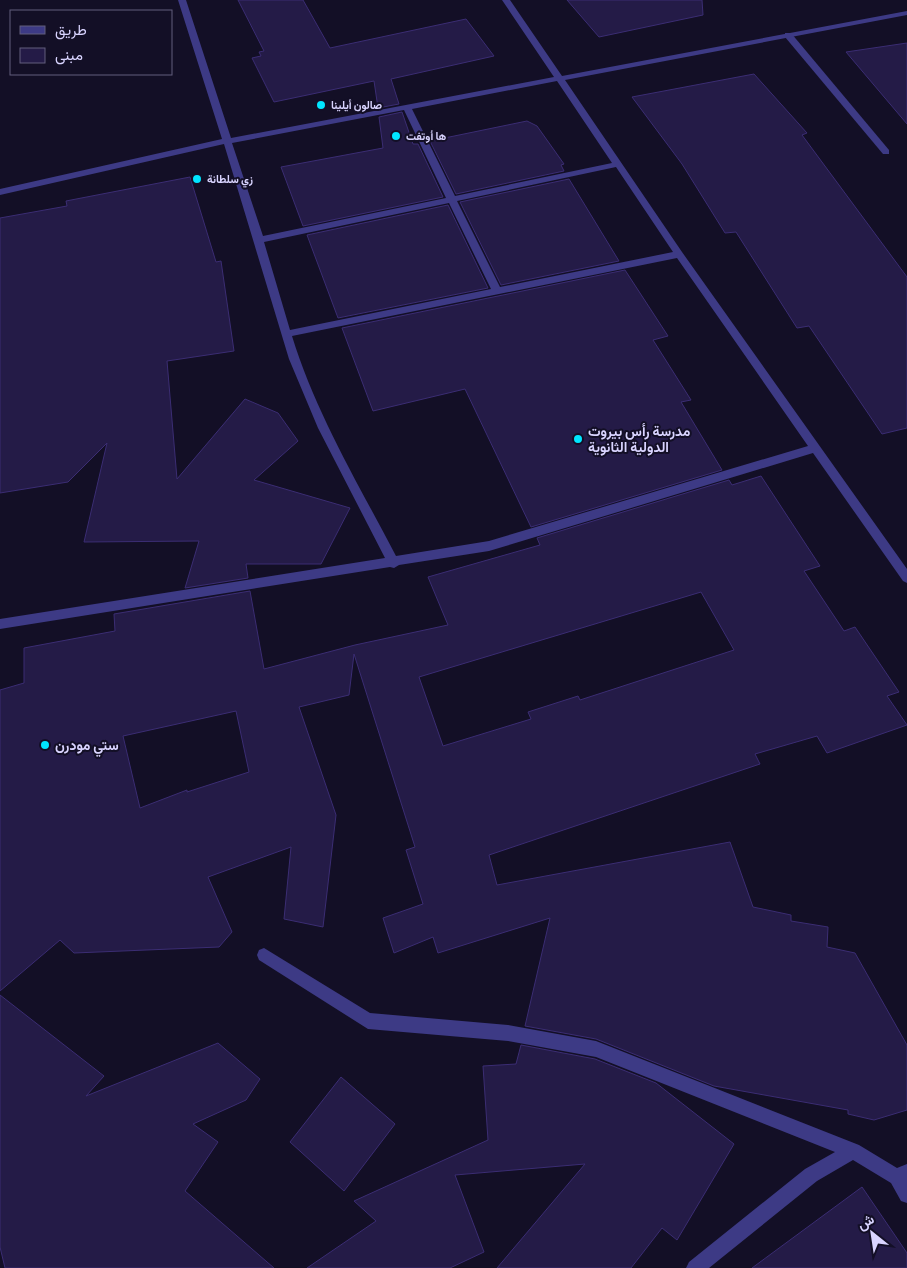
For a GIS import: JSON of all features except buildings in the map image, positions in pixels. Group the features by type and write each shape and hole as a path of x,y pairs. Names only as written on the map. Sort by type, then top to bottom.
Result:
{"street":[{"path":"182,0 260,240 286,334 323,428 394,563"},
{"path":"506,0 560,76 679,254 907,578"},
{"path":"0,192 227,140 407,108 560,76 907,13"},
{"path":"788,35 886,152"},
{"path":"407,108 496,290"},
{"path":"260,240 619,164"},
{"path":"286,334 679,254"},
{"path":"0,624 394,563 489,546 816,448"},
{"path":"264,955 368,1021 508,1033 596,1049 853,1151 902,1175 907,1195"},
{"path":"695,1268 811,1175 853,1151"}],"place":[{"name":"صالون أيلينا","path":"321,105"},
{"name":"ها أوتفت","path":"396,136"},
{"name":"زي سلطانة","path":"197,179"},
{"name":"مدرسة رأس بيروت الدولية الثانوية","path":"578,439"},
{"name":"ستي مودرن","path":"45,745"}]}
